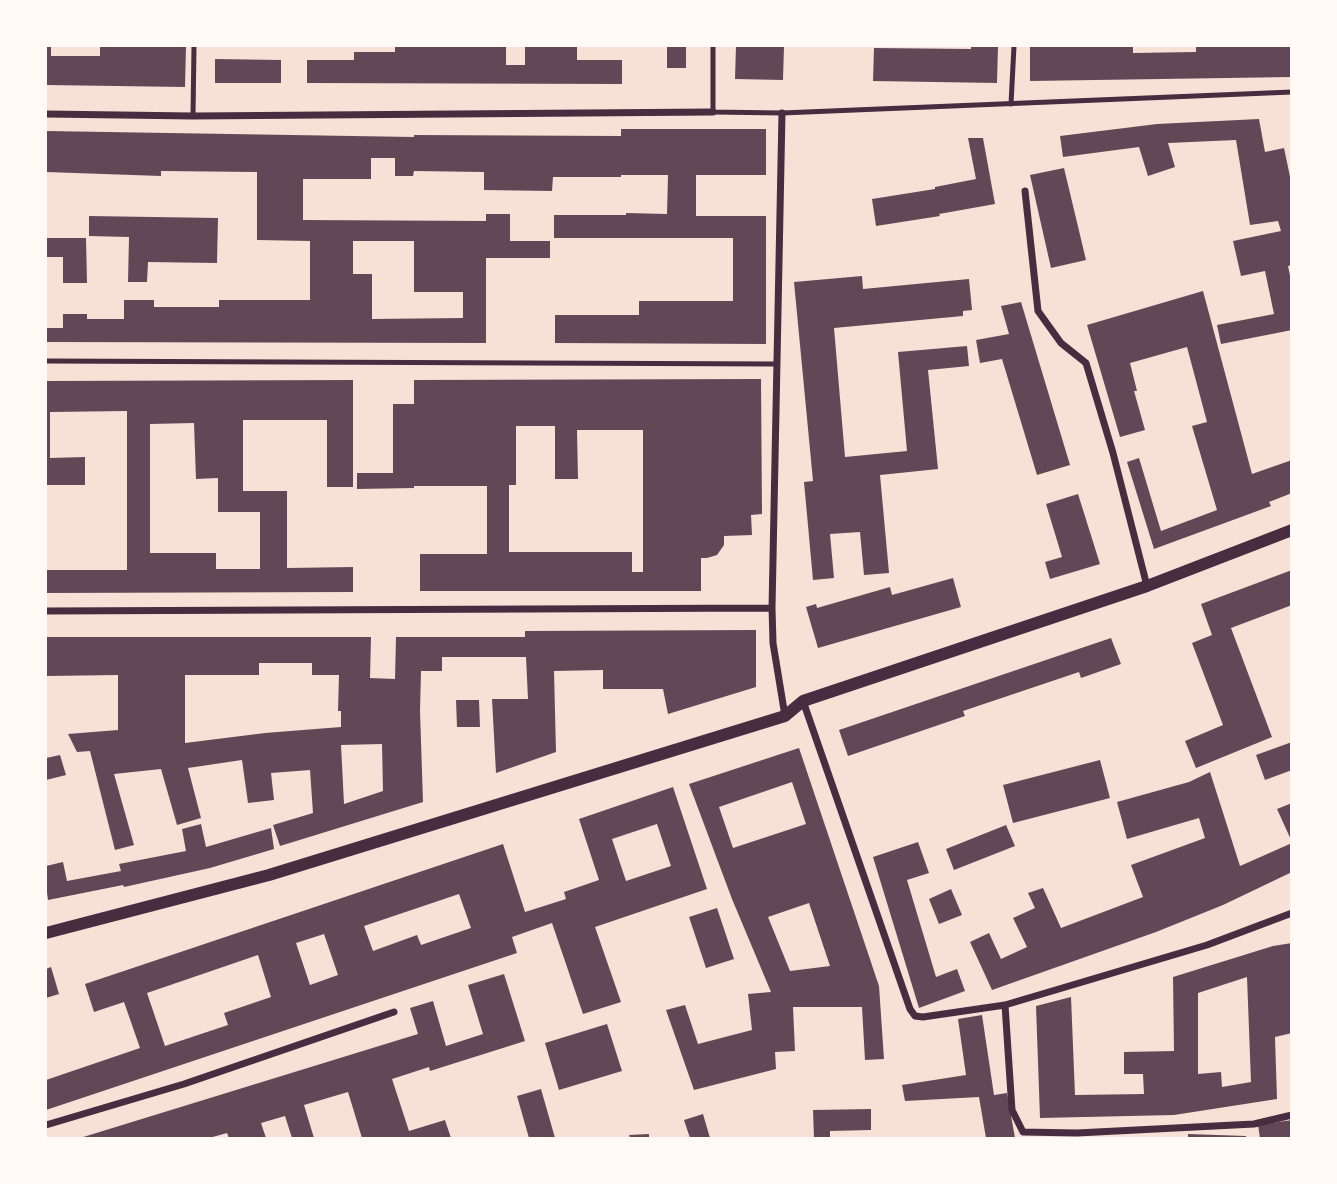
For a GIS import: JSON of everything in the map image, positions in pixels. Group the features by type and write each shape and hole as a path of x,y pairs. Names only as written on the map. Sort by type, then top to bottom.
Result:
{"street":[{"path":"46,114 193,116 713,112"},
{"path":"782,113 772,608 773,643 785,716"},
{"path":"1025,191 1038,311 1061,343 1086,363 1113,453 1147,586"},
{"path":"46,933 269,876 785,716 803,701 1147,586 1292,530"},
{"path":"46,611 772,608"},
{"path":"803,701 910,1009 915,1016 1005,1005 1207,945 1292,913"},
{"path":"1005,1005 1012,1110 1023,1132 1077,1136 1254,1124 1292,1115"},
{"path":"46,1125 184,1084 394,1012"}],"lane":[{"path":"193,116 194,46"},
{"path":"713,46 713,112 782,113 1292,92"},
{"path":"1011,104 1014,46"},
{"path":"46,361 776,364"}],"building":[{"path":"46,46 51,46 51,56 100,56 100,46 186,46 185,87 46,85"},
{"path":"395,46 506,46 506,65 525,65 525,46 577,46 577,60 622,60 622,84 307,83 307,60 354,60 354,52 395,52"},
{"path":"667,46 686,46 686,68 667,68"},
{"path":"736,46 784,46 783,80 735,79"},
{"path":"971,46 998,46 997,83 873,81 874,48 971,49"},
{"path":"1030,46 1133,46 1133,53 1196,52 1196,46 1292,46 1292,77 1030,81"},
{"path":"215,59 281,60 281,83 215,83"},
{"path":"1259,119 1265,152 1284,148 1292,186 1292,265 1288,266 1292,285 1292,330 1221,344 1217,325 1274,314 1265,271 1241,276 1233,241 1281,231 1278,221 1250,225 1236,140 1168,143 1175,167 1148,176 1139,147 1063,157 1060,136 1157,124"},
{"path":"621,129 766,129 766,175 696,175 696,216 766,216 766,344 555,343 555,315 639,315 639,301 733,301 733,238 554,238 554,215 667,214 668,175 553,177 552,191 484,190 484,172 414,171 413,176 395,176 395,158 371,158 371,179 303,179 303,220 486,221 486,214 510,214 510,241 550,241 550,258 486,258 486,343 46,342 46,328 63,328 63,314 87,314 87,319 124,319 124,300 154,300 154,307 219,307 219,300 310,300 310,241 257,240 257,172 161,171 161,176 46,172 46,131 414,137 621,136","holes":["353,241 414,241 414,292 463,292 463,318 372,319 372,274 353,274"]},
{"path":"968,138 983,138 995,204 876,226 872,199 976,179"},
{"path":"1064,168 1086,260 1051,268 1030,175"},
{"path":"89,216 218,218 217,263 148,262 147,282 128,282 129,237 89,236"},
{"path":"46,238 86,238 87,283 63,283 63,257 46,257"},
{"path":"862,276 863,289 969,279 972,310 963,311 963,316 834,328 845,457 907,451 898,352 967,346 969,366 928,370 938,469 880,475 889,573 864,575 860,532 830,534 834,578 813,580 804,482 813,481 794,282"},
{"path":"1203,291 1252,474 1292,460 1292,493 1269,502 1271,506 1154,549 1127,462 1139,458 1161,531 1217,510 1192,426 1207,422 1187,347 1130,363 1137,391 1134,391 1145,430 1120,437 1087,325"},
{"path":"1021,302 1070,465 1037,475 1002,359 980,363 976,340 1009,334 1001,306"},
{"path":"761,379 762,514 751,515 752,535 724,536 724,545 717,555 701,558 701,591 420,591 420,554 487,554 487,486 357,489 357,473 393,473 393,404 414,404 414,380","holes":["516,426 555,426 555,479 578,479 577,430 643,430 643,572 632,572 632,552 509,552 509,485 516,485"]},
{"path":"353,380 353,487 327,487 327,420 243,420 243,491 287,491 287,568 353,567 353,592 46,593 46,570 127,570 127,411 50,412 50,458 85,457 85,485 46,485 46,381","holes":["194,423 196,479 218,478 218,512 260,512 260,569 216,569 216,553 150,553 150,424"]},
{"path":"1078,494 1100,564 1050,579 1045,562 1062,557 1046,504"},
{"path":"1292,570 1292,605 1231,628 1272,737 1196,768 1185,741 1223,725 1192,643 1212,635 1201,604"},
{"path":"953,578 961,607 818,648 806,607 816,604 817,608 890,587 892,595"},
{"path":"756,630 756,687 668,714 663,689 603,689 603,670 554,671 556,752 496,773 492,699 528,699 526,657 442,657 442,671 421,671 423,802 280,846 273,825 313,813 310,770 271,773 274,800 248,803 242,760 188,768 201,818 177,825 161,769 114,774 134,845 115,850 90,751 77,752 68,734 118,730 118,675 46,676 46,637 371,637 370,678 395,679 396,637 525,637 525,631","holes":["259,663 312,663 312,675 339,675 338,711 341,711 341,727 185,743 185,675 259,675","382,744 383,791 344,804 341,745"]},
{"path":"1111,638 1121,664 1081,678 1079,672 963,711 965,716 848,756 839,730"},
{"path":"456,700 479,700 480,727 457,727"},
{"path":"1292,742 1292,770 1265,780 1256,755"},
{"path":"799,748 879,986 884,1059 865,1060 862,1007 793,1007 795,1051 775,1052 776,1069 694,1090 666,1010 685,1005 698,1044 752,1030 748,994 771,992 732,899 689,784","holes":["792,782 806,824 733,848 719,807","809,903 830,966 790,971 768,917"]},
{"path":"60,755 66,775 46,780 46,758"},
{"path":"1100,760 1110,798 1013,823 1003,785"},
{"path":"1210,772 1240,866 1292,843 1292,872 1223,905 1156,932 992,990 970,942 989,933 1001,959 1027,947 1013,918 1035,908 1028,893 1043,888 1061,928 1143,897 1131,865 1205,838 1199,818 1127,839 1117,802 1189,782"},
{"path":"673,787 707,889 595,927 621,1002 583,1014 552,923 512,937 517,953 46,1110 46,1080 140,1048 124,1002 94,1012 85,984 503,844 525,912 566,899 564,892 599,880 579,819","holes":["657,824 671,866 626,881 612,839","459,894 471,928 421,945 417,935 373,951 364,926","324,934 338,975 310,985 296,943","258,955 271,997 224,1013 228,1025 165,1046 147,993"]},
{"path":"1292,803 1292,842 1277,809"},
{"path":"201,824 206,847 271,828 274,849 210,868 48,900 46,866 63,862 67,881 121,871 119,864 186,851 182,829"},
{"path":"1006,825 1015,846 954,870 946,849"},
{"path":"918,842 929,873 907,880 936,977 957,969 965,991 919,1008 873,857"},
{"path":"951,889 962,915 939,924 929,899"},
{"path":"717,908 734,959 706,968 689,917"},
{"path":"1292,943 1292,1033 1275,1037 1277,1099 1174,1115 1040,1118 1036,1006 1071,997 1075,1095 1144,1094 1143,1074 1124,1074 1124,1052 1174,1051 1173,977 1273,946","holes":["1247,977 1251,1082 1222,1087 1221,1072 1198,1074 1198,993"]},
{"path":"51,967 59,994 46,998 46,969"},
{"path":"504,974 525,1041 430,1071 429,1067 392,1079 409,1131 445,1120 451,1138 362,1138 348,1092 304,1105 314,1138 292,1138 285,1116 261,1123 266,1138 229,1138 227,1133 209,1138 80,1138 418,1034 410,1008 433,1001 446,1046 483,1034 468,985"},
{"path":"982,1015 994,1095 1007,1093 1015,1138 986,1138 979,1097 905,1101 902,1085 966,1075 958,1019"},
{"path":"607,1024 622,1071 559,1090 545,1043"},
{"path":"541,1089 555,1138 529,1138 517,1096"},
{"path":"871,1109 871,1130 830,1131 830,1138 814,1138 813,1110"},
{"path":"703,1114 710,1138 690,1138 684,1120"},
{"path":"1292,1120 1292,1138 1260,1138 1258,1125"},
{"path":"649,1134 649,1138 630,1138 629,1135"},
{"path":"1188,1134 1246,1136 1246,1138 1188,1138"}]}
